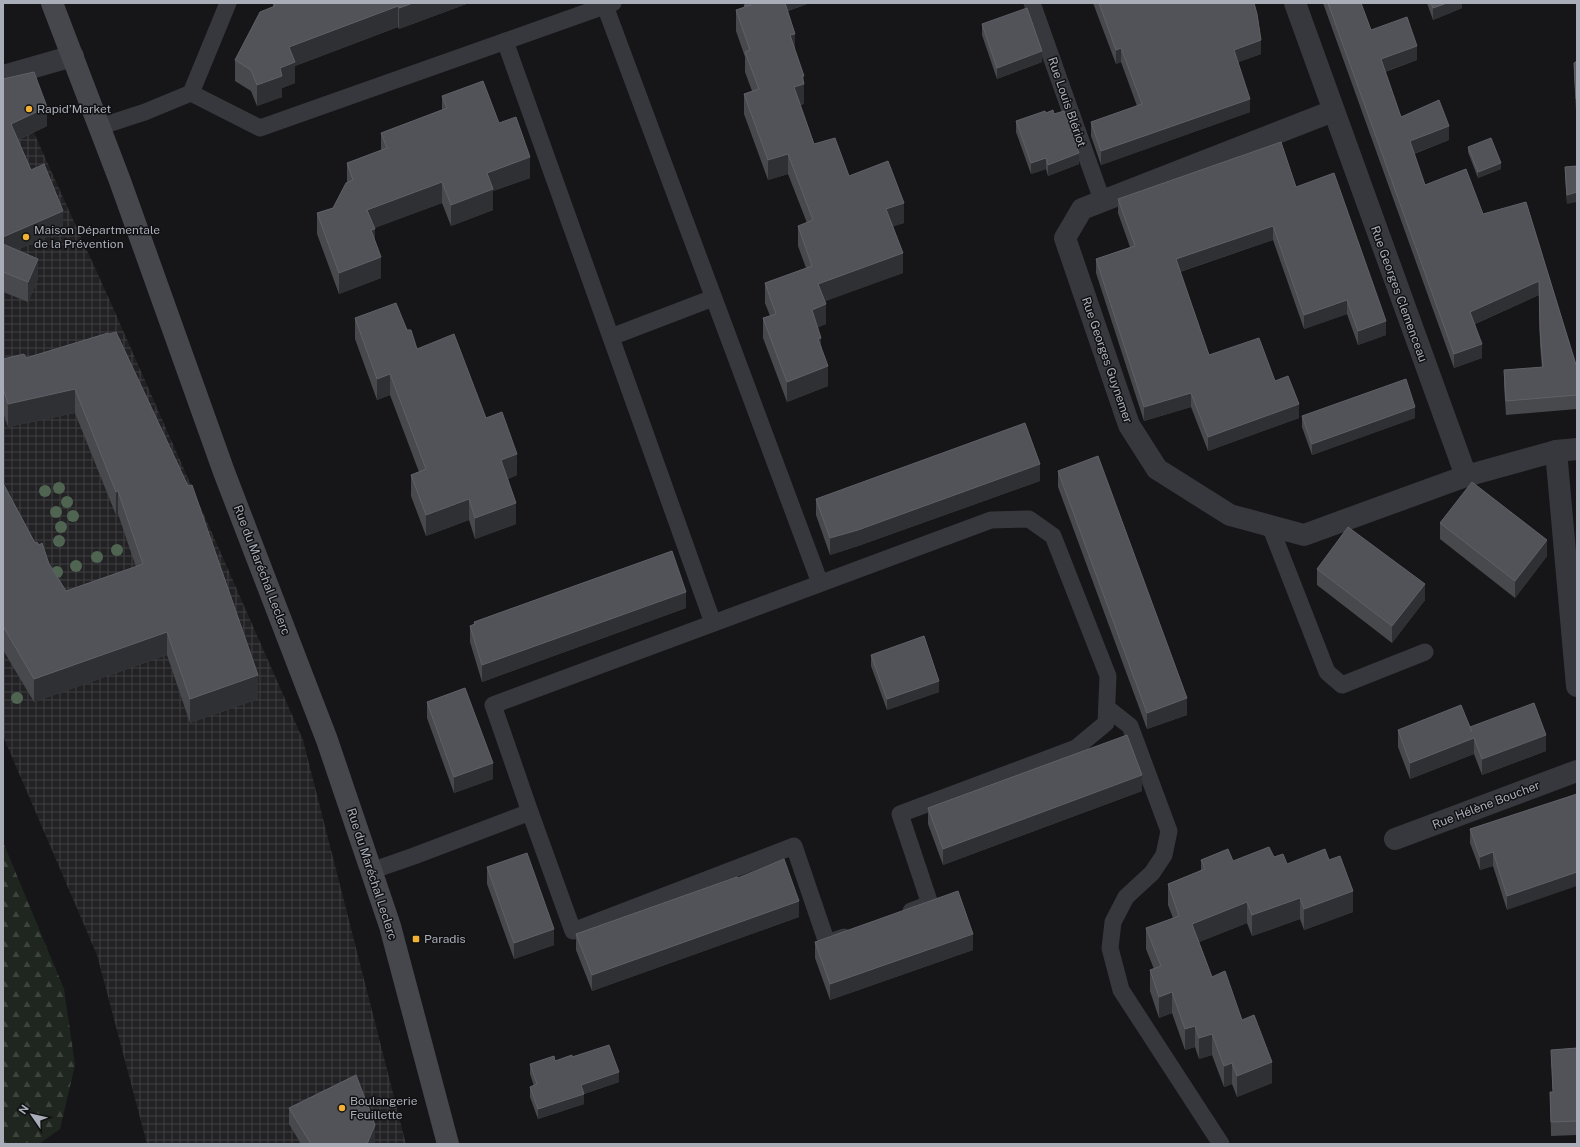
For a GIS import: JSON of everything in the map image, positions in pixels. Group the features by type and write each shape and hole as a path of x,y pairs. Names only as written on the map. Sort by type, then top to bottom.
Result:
{"main road":[{"name":"Rue du Maréchal Leclerc","path":"52,3 99,127 224,472 327,740 390,926 448,1144"}],"street":[{"name":"Rue Georges Clemenceau","path":"1295,3 1466,476"},
{"path":"3,76 72,56"},
{"name":"Rue Georges Guynemer","path":"1333,110 1082,209 1065,238 1129,425 1157,469 1230,515 1304,535 1466,476"},
{"path":"1466,476 1556,451 1577,449"},
{"path":"1556,451 1577,686"},
{"name":"Rue Hélène Boucher","path":"1395,839 1577,771"}],"lane":[{"path":"99,127 145,112 191,93 228,3"},
{"name":"Rue Louis Blériot","path":"1032,3 1102,200"},
{"path":"191,93 260,128 609,4 713,298 820,583"},
{"path":"505,41 713,623"},
{"path":"611,337 713,298"},
{"path":"856,932 827,943 794,846 574,931 492,705 992,520 1029,519 1053,536 1108,676 1106,723 1076,748 900,814 930,904 893,918"},
{"path":"1270,526 1327,672 1342,685 1425,652"},
{"path":"1107,708 1130,726 1169,831 1164,855 1152,873 1126,897 1113,922 1110,948 1121,990 1221,1144"},
{"path":"371,870 414,856 530,812"}],"shaded area":[{"path":"29,122 114,310 303,740 406,1144 147,1144 97,955 3,736 3,128"}],"green space":[{"path":"3,842 64,989 75,1065 60,1129 39,1144 3,1144"}],"building":[{"path":"273,3 413,3 399,8 398,6 289,47 295,62 280,68 282,76 257,85 251,70 235,60 260,12 275,6"},
{"path":"746,3 785,3 795,34 790,35 804,76 802,76 804,84 794,87 814,144 835,138 849,176 888,161 904,203 886,209 903,253 818,284 826,304 812,310 821,338 818,339 828,366 787,382 763,318 776,314 765,283 812,266 798,226 813,220 788,154 768,160 744,94 759,89 745,52 750,50 736,10 751,5 744,6"},
{"path":"1099,3 1254,3 1261,40 1234,50 1250,99 1101,151 1091,122 1142,104 1121,48 1116,50"},
{"path":"1328,3 1361,3 1371,30 1407,17 1417,46 1381,59 1401,117 1439,100 1449,126 1410,141 1425,185 1466,169 1483,214 1526,202 1577,368 1577,395 1506,401 1504,370 1543,367 1540,330 1539,281 1470,312 1482,344 1454,354"},
{"path":"1431,3 1447,3 1433,8"},
{"path":"1027,8 1042,51 997,68 982,24"},
{"path":"1577,61 1577,99 1576,99 1574,63"},
{"path":"34,72 47,107 11,124 31,170 44,164 63,211 3,237 3,79"},
{"path":"483,81 499,123 516,117 530,157 487,173 493,189 451,205 442,182 367,210 375,229 371,230 381,257 339,273 317,213 333,208 346,183 353,180 347,163 387,148 381,133 447,108 442,96"},
{"path":"1053,110 1054,114 1064,111 1079,153 1048,165 1046,158 1031,163 1016,121 1045,111 1046,113"},
{"path":"1491,138 1501,163 1478,172 1468,147"},
{"path":"1281,142 1296,187 1334,173 1386,321 1358,331 1347,300 1304,315 1273,226 1176,259 1209,355 1259,338 1275,381 1288,376 1299,404 1208,437 1191,393 1144,407 1096,259 1135,246 1118,199"},
{"path":"1577,166 1577,192 1567,195 1565,167"},
{"path":"3,244 38,259 28,282 3,272"},
{"path":"396,303 407,330 411,330 417,349 454,334 486,418 502,412 517,454 501,460 516,503 475,518 469,499 426,515 411,475 426,469 390,374 377,379 355,318"},
{"path":"116,332 188,486 192,485 258,675 190,699 167,632 34,679 3,626 3,483 35,543 37,542 39,545 42,543 49,564 66,591 143,564 118,491 116,492 75,389 8,404 3,388 3,359 24,354 26,358 108,333"},
{"path":"1406,379 1415,407 1312,444 1302,416"},
{"path":"1025,423 1040,464 858,530 830,538 816,499"},
{"path":"1098,456 1187,698 1147,713 1058,471"},
{"path":"1472,482 1547,540 1515,581 1440,523"},
{"path":"1348,527 1425,584 1392,626 1317,569"},
{"path":"672,551 686,592 482,665 470,626 475,624 474,622"},
{"path":"924,636 939,681 887,699 871,655"},
{"path":"465,688 493,763 454,777 427,702"},
{"path":"1534,703 1546,735 1482,759 1474,738 1410,763 1398,730 1461,705 1472,732 1470,727"},
{"path":"1127,735 1142,775 943,849 928,808"},
{"path":"1577,794 1577,872 1507,896 1493,852 1480,857 1470,829"},
{"path":"1269,847 1274,857 1283,854 1287,864 1325,849 1329,860 1340,856 1353,891 1304,909 1300,898 1252,915 1247,902 1192,924 1212,977 1225,971 1242,1020 1254,1015 1272,1062 1237,1076 1232,1063 1224,1066 1212,1034 1199,1038 1195,1026 1185,1029 1172,992 1159,997 1150,970 1161,966 1146,928 1179,916 1168,884 1205,869 1201,860 1228,849 1233,861"},
{"path":"527,853 554,929 514,943 487,867"},
{"path":"784,859 799,901 592,975 576,934 737,877 738,878"},
{"path":"958,891 973,934 830,984 815,942"},
{"path":"609,1045 619,1072 581,1085 584,1094 538,1109 530,1087 537,1084 530,1064 554,1056 555,1061 572,1055 572,1057"},
{"path":"1577,1048 1577,1121 1551,1122 1550,1092 1553,1092 1551,1050"},
{"name":"Boulangerie Feuillette","path":"356,1075 375,1125 367,1144 311,1144 289,1108"}],"place":[{"name":"Rapid’Market","path":"29,109"},
{"name":"Maison Départmentale de la Prévention","path":"26,237"},
{"name":"Paradis","path":"416,939"},
{"name":"Boulangerie Feuillette","path":"342,1108"}]}
